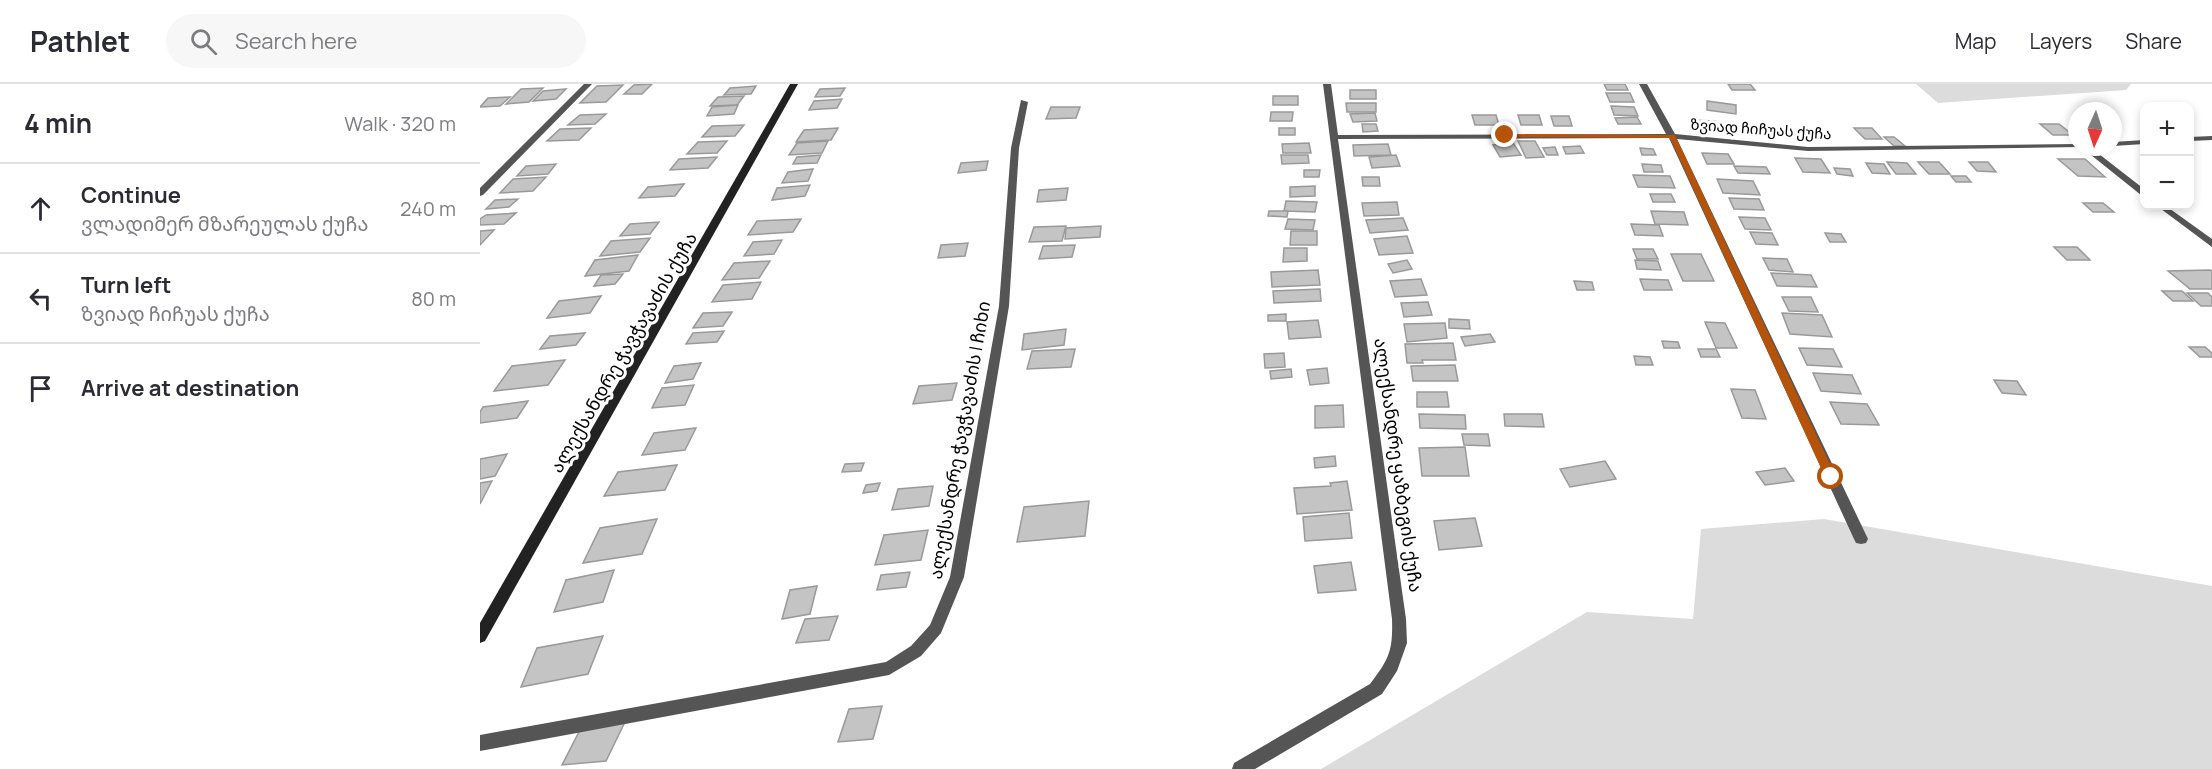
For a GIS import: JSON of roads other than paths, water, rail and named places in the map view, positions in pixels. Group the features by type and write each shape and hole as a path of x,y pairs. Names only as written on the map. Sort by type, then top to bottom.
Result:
{"street":[{"path":"480,193 588,84"},
{"name":"ალექსანდრე ჭავჭავაძის ქუჩა","path":"480,637 794,84"},
{"name":"ალექსანდრე ყაზბეგის ქუჩა","path":"1240,769 1376,689 1392,666 1400,643 1399,619 1336,137 1327,84"},
{"path":"1643,84 1672,136 1860,539"},
{"name":"ალექსანდრე ჭავჭავაძის I ჩიხი","path":"480,743 890,668 916,651 936,629 957,577 1004,306 1015,148 1024,102"},
{"name":"ზვიად ჩიჩუას ქუჩა","path":"1336,137 1672,136 1808,149 2068,146"},
{"path":"2194,140 2212,138"},
{"path":"2122,143 2140,142"},
{"path":"2097,156 2140,189"},
{"path":"2166,210 2212,244"}]}
